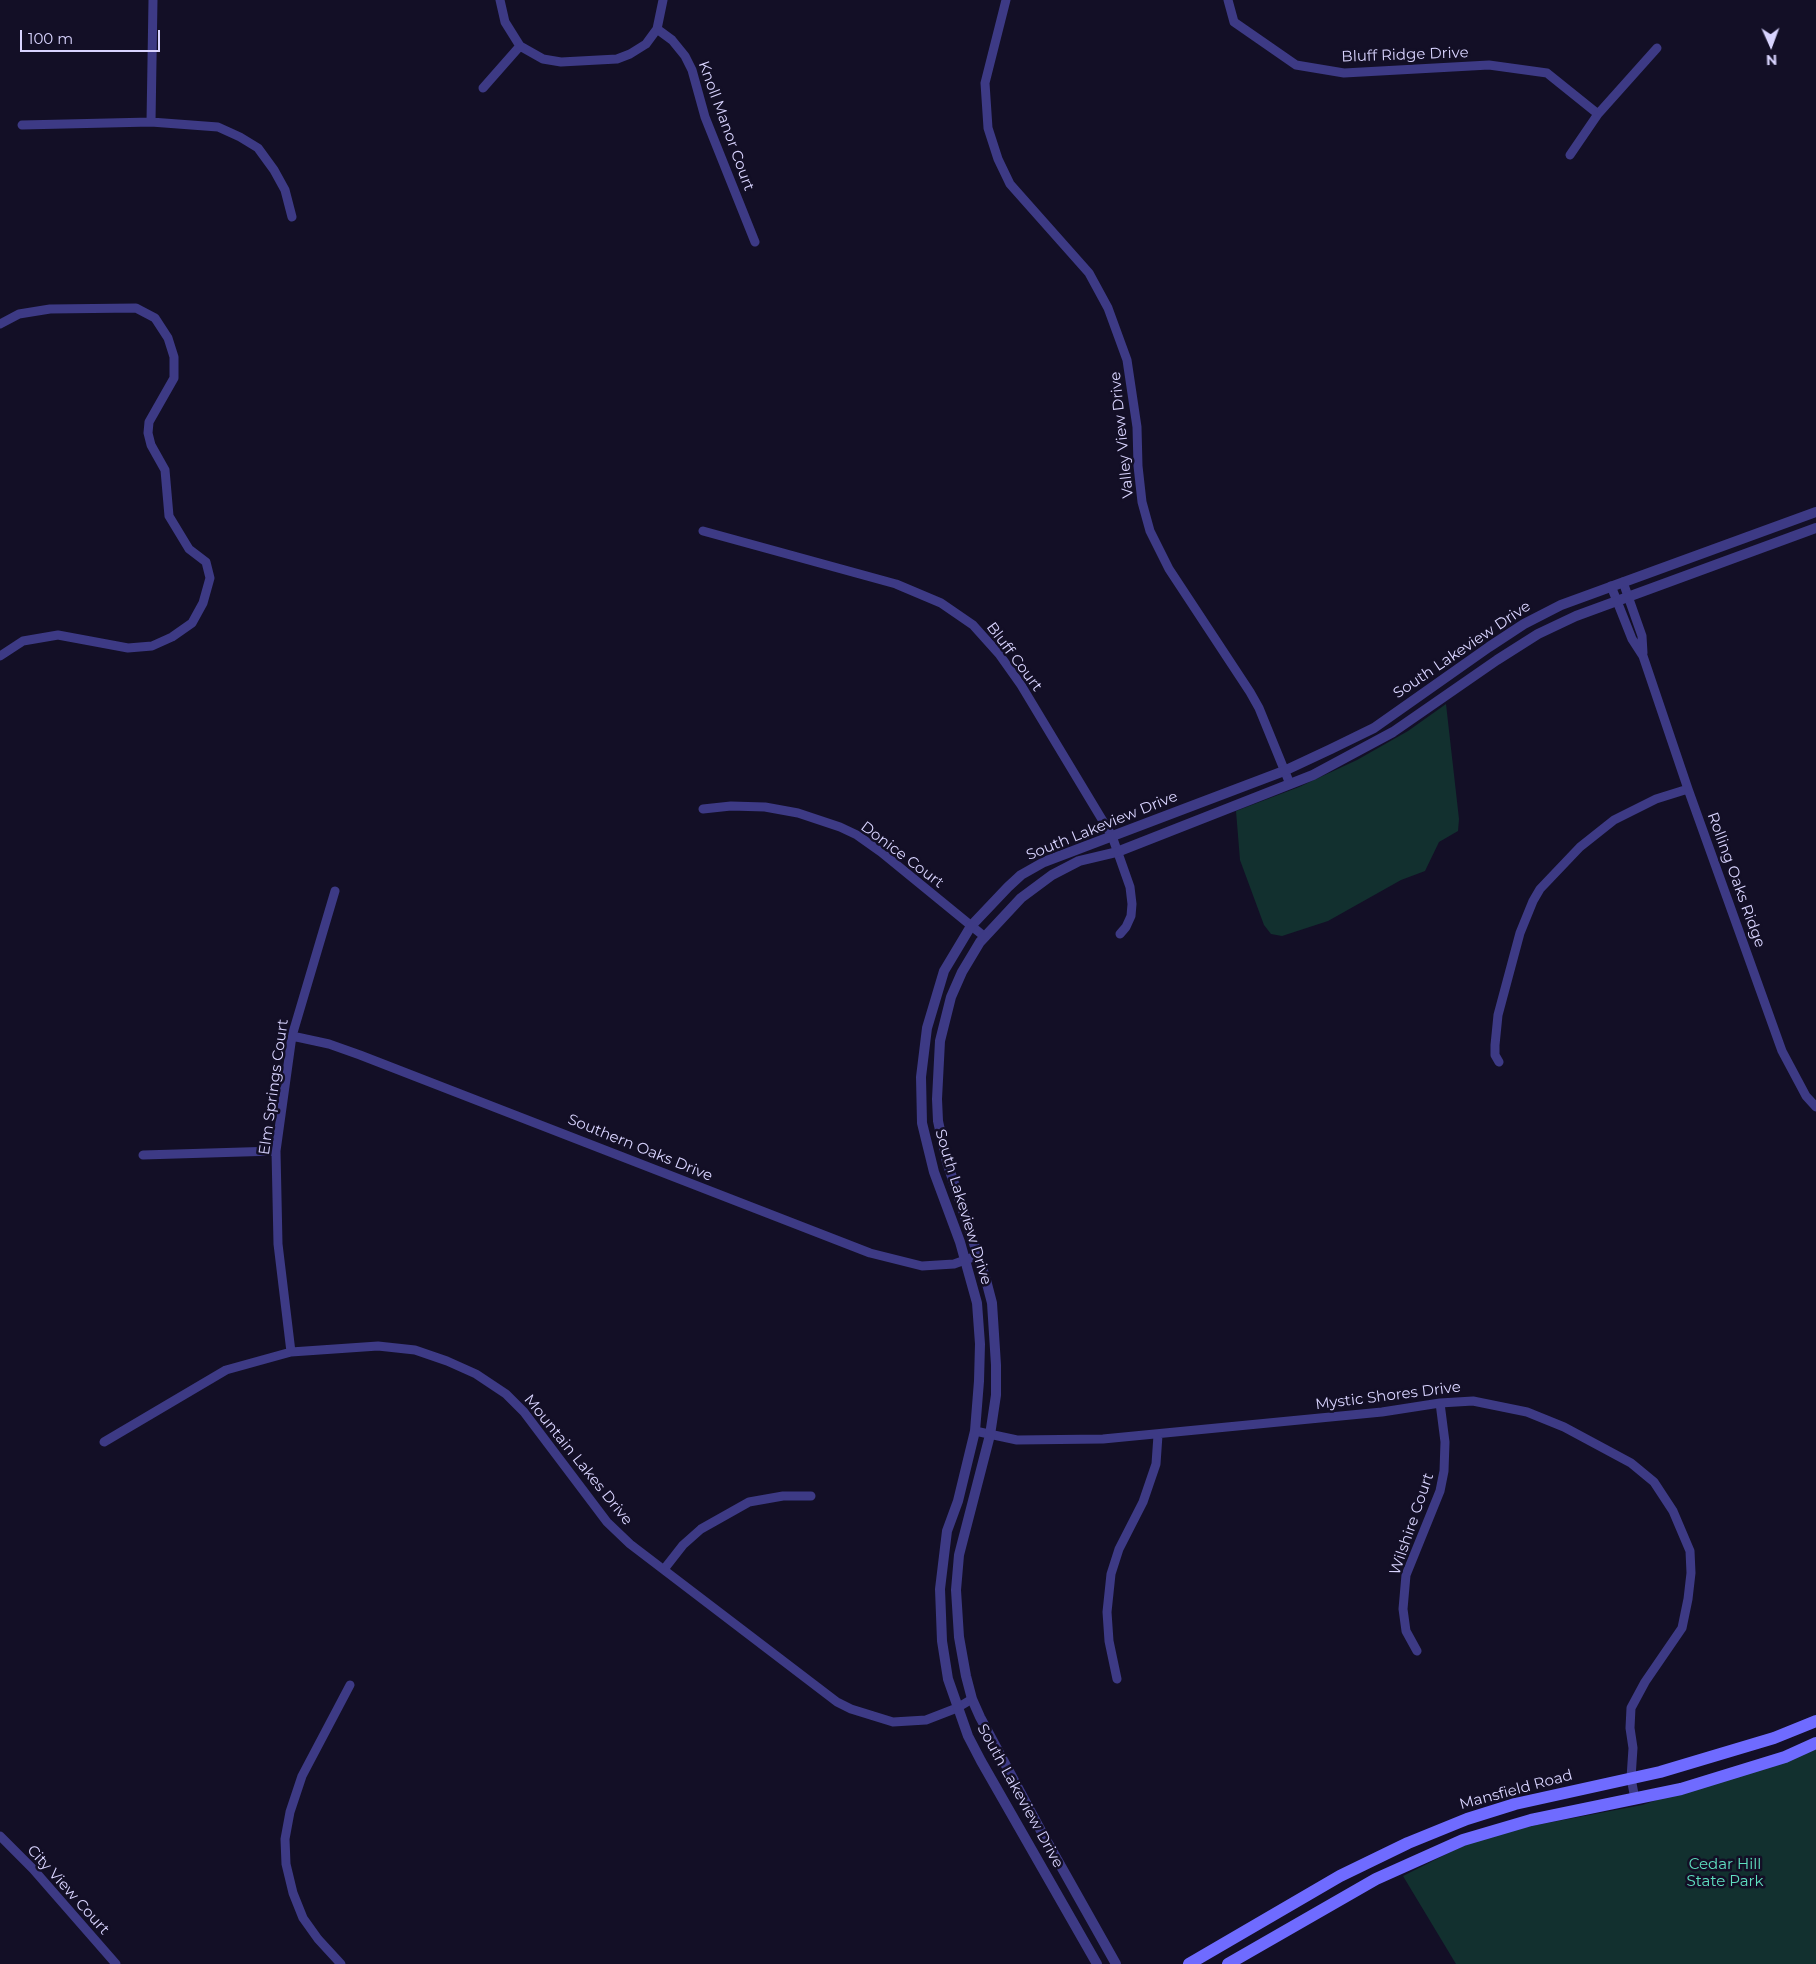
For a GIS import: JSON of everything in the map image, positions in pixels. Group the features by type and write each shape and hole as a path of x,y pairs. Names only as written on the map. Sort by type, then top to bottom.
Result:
{"main road":[{"name":"Mansfield Road","path":"1189,1964 1340,1876 1408,1843 1467,1819 1515,1804 1660,1772 1774,1738 1816,1721"},
{"path":"1228,1964 1376,1880 1463,1840 1531,1820 1681,1789 1785,1757 1816,1743"}],"street":[{"path":"151,122 153,0"},
{"path":"500,0 505,22 520,46 543,59 561,62 616,59 630,54 646,44 658,29 663,0"},
{"name":"Valley View Drive","path":"1006,0 985,83 988,128 998,159 1010,184 1089,273 1108,308 1127,360 1137,427 1138,466 1142,502 1150,531 1169,569 1259,708 1290,784"},
{"name":"Bluff Ridge Drive","path":"1228,0 1234,22 1296,64 1344,73 1489,65 1547,73 1598,114"},
{"name":"Knoll Manor Court","path":"658,29 672,40 692,70 705,116 755,242"},
{"path":"483,88 520,46"},
{"path":"1570,155 1598,114 1657,48"},
{"path":"22,125 151,122 218,127 258,148 274,170 285,190 292,217"},
{"path":"0,324 18,314 50,309 136,308 155,318 168,338 174,357 174,378 149,422 148,432 151,445 165,470 170,516 189,549 206,562 210,578 203,602 192,623 172,637 152,646 128,648 58,635 23,641 0,656"},
{"name":"South Lakeview Drive","path":"1097,1964 980,1761 968,1736 948,1679 942,1641 940,1589 947,1530 958,1501 975,1431 980,1344 976,1303 965,1261 934,1172 922,1123 921,1077 927,1028 944,971 971,926 1008,886 1044,862 1284,771 1374,728 1524,624 1561,605 1816,512"},
{"name":"South Lakeview Drive","path":"1116,1964 1040,1829 972,1700 959,1637 956,1590 957,1574 965,1530 984,1464 996,1395 995,1335 992,1303 979,1255 947,1162 940,1129 937,1099 940,1041 951,997 971,957 985,937 1021,898 1052,875 1079,861 1117,852 1313,775 1393,732 1538,634 1576,616 1816,528"},
{"name":"Bluff Court","path":"703,531 896,584 941,603 973,625 999,654 1020,685 1112,836 1130,887 1132,904 1131,916 1126,928 1120,934"},
{"name":"Rolling Oaks Ridge","path":"1622,582 1642,636 1643,656"},
{"name":"Rolling Oaks Ridge","path":"1611,586 1632,639 1643,656 1688,789 1782,1051 1806,1096 1816,1107"},
{"path":"1444,678 1454,690"},
{"path":"1499,1062 1495,1055 1498,1015 1520,933 1540,889 1580,847 1614,820 1656,799 1688,789"},
{"name":"Donice Court","path":"703,809 731,806 765,807 798,813 840,827 857,835 881,852 985,937"},
{"name":"Elm Springs Court","path":"291,1352 278,1244 276,1151 292,1036 335,891"},
{"name":"Southern Oaks Drive","path":"292,1036 329,1044 360,1055 870,1253 922,1266 954,1264 979,1255"},
{"path":"142,1155 276,1151"},
{"name":"Mountain Lakes Drive","path":"104,1442 226,1370 291,1352 378,1346 415,1350 476,1374 506,1394 524,1412 607,1522 630,1544 664,1568 837,1702 851,1709 893,1722 926,1720 972,1700"},
{"name":"Mystic Shores Drive","path":"975,1431 1017,1440 1048,1441 1158,1435 1382,1412 1440,1403 1473,1401 1501,1405 1564,1426 1631,1463 1654,1482 1673,1511 1690,1551 1691,1573 1682,1628 1641,1689 1631,1708 1630,1728 1633,1748 1631,1778 1635,1799"},
{"name":"Wilshire Court","path":"1417,1650 1406,1631 1403,1609 1406,1574 1440,1491 1444,1471 1445,1442 1440,1403"},
{"path":"1117,1679 1109,1641 1107,1612 1111,1574 1119,1549 1143,1502 1156,1464 1158,1435"},
{"path":"664,1568 683,1545 701,1530 748,1502 783,1496 811,1496"},
{"path":"341,1964 318,1939 303,1918 292,1893 286,1864 285,1839 290,1812 302,1776 350,1685"},
{"name":"City View Court","path":"0,1836 33,1869 116,1964"}],"green space":[{"path":"1446,704 1459,819 1458,831 1439,842 1425,871 1401,880 1328,921 1282,936 1271,934 1264,925 1240,860 1236,811 1299,787 1357,760 1408,731"},
{"name":"Cedar Hill State Park","path":"1816,1743 1816,1964 1456,1964 1403,1876 1484,1835 1642,1805 1791,1756"}]}
